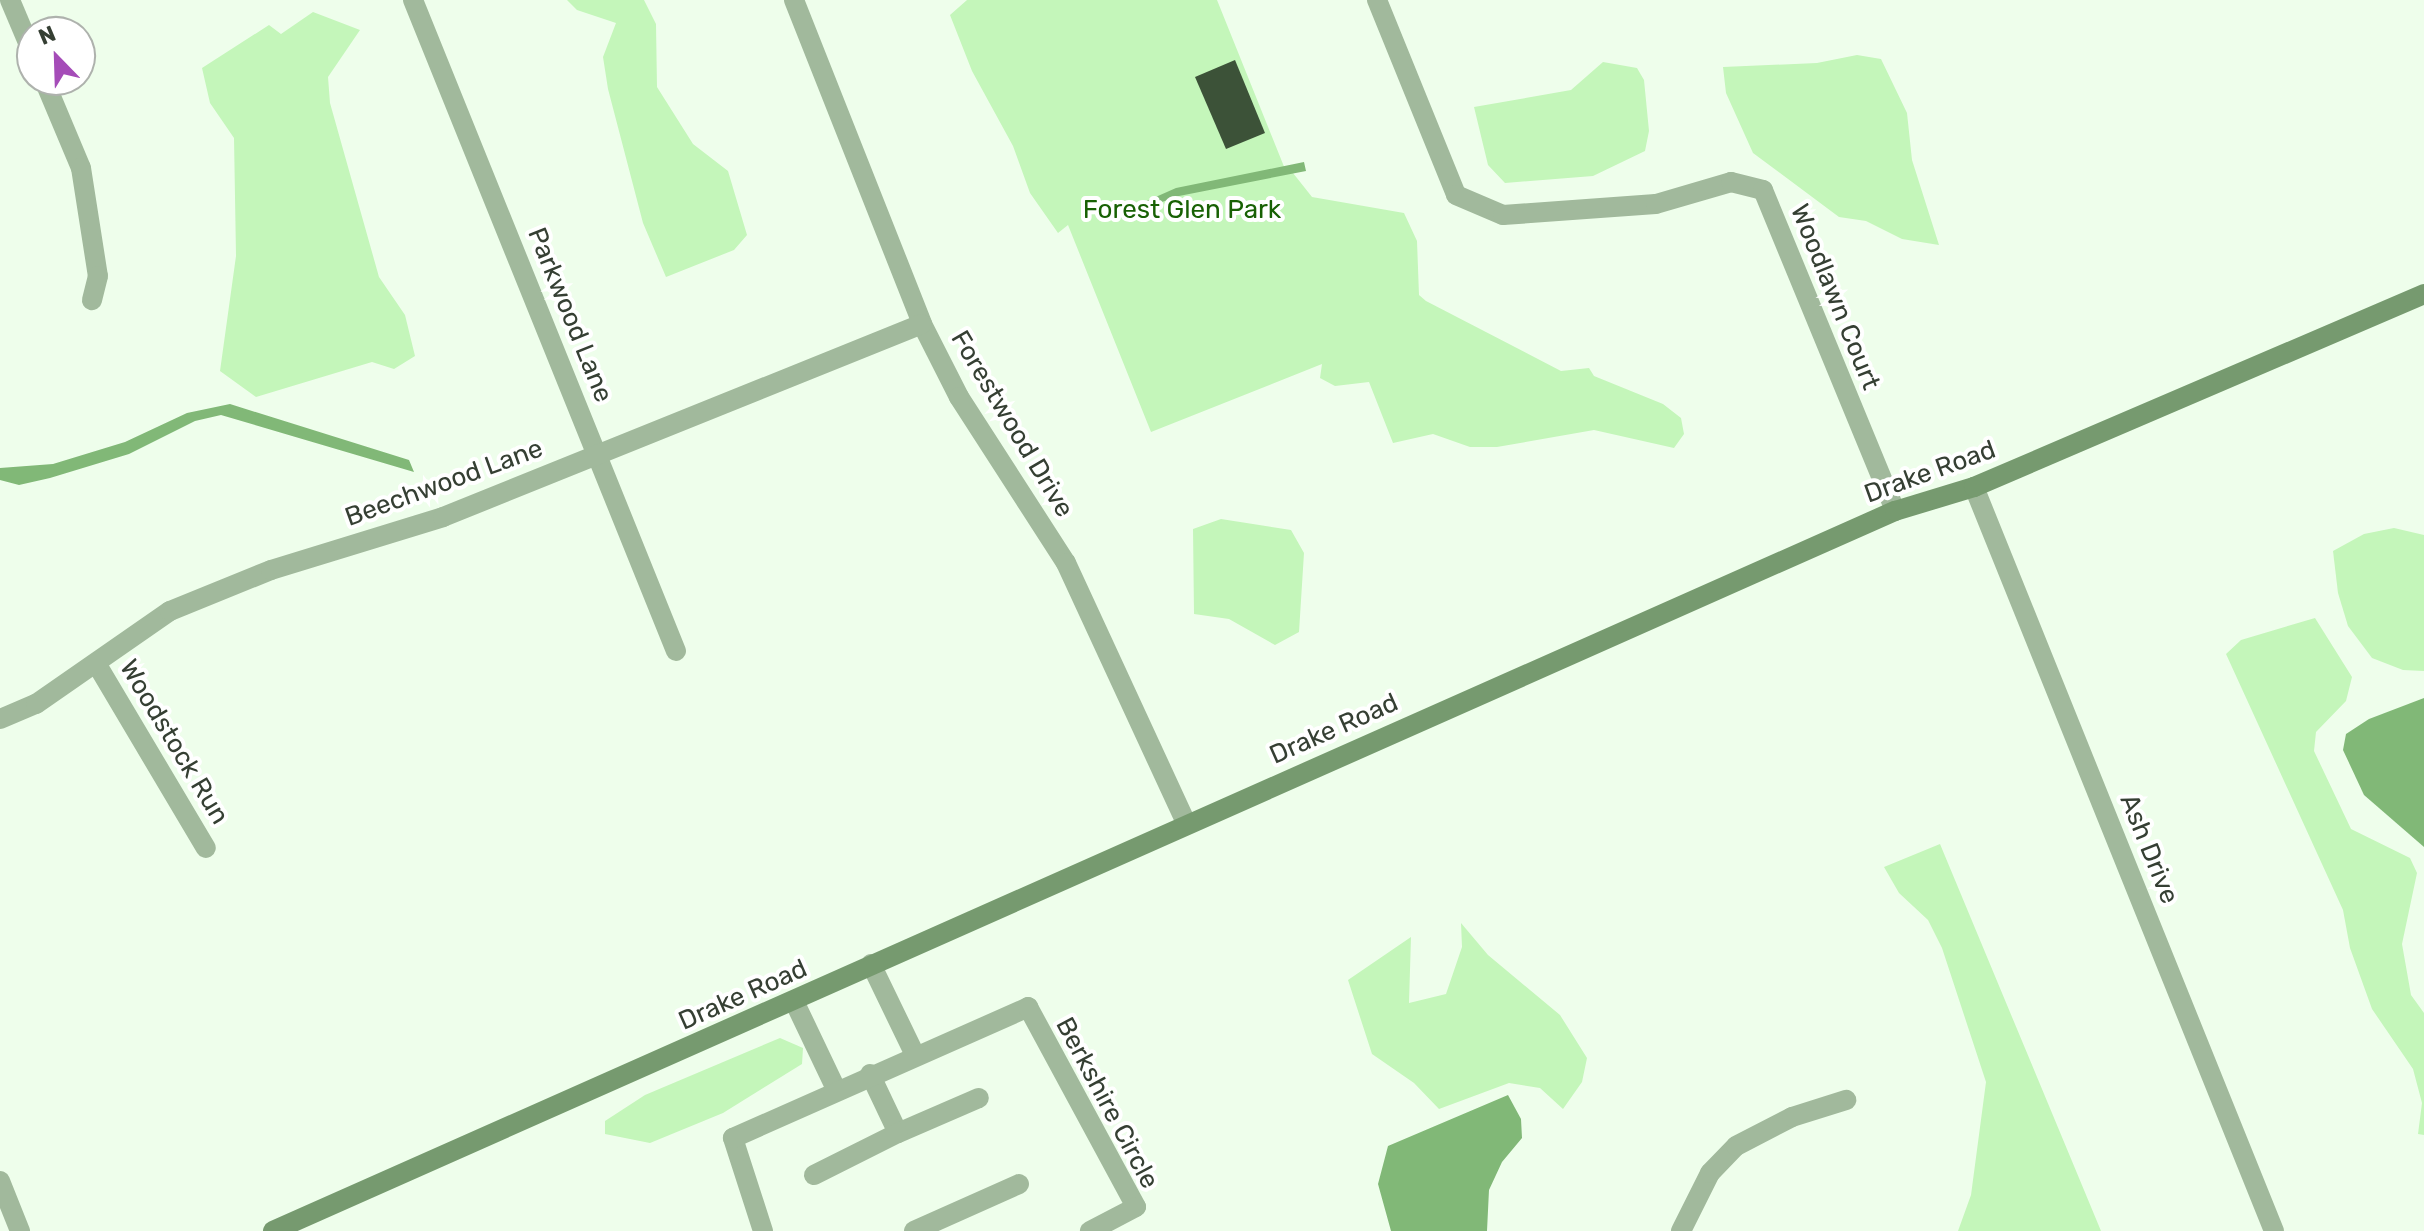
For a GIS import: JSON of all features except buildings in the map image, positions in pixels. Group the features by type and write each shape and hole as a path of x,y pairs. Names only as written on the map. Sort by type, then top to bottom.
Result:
{"street":[{"name":"Parkwood Lane","path":"413,0 676,651"},
{"name":"Forestwood Drive","path":"794,0 922,324 959,397 1066,563 1186,823"},
{"name":"Woodlawn Court","path":"1377,0 1456,195 1503,215 1656,204 1731,182 1763,190 1895,511"},
{"path":"51,96 81,168 98,276 92,300"},
{"name":"Drake Road","path":"273,1231 794,1001 1186,823 1895,511 1974,487 2424,294"},
{"name":"Beechwood Lane","path":"0,719 36,704 170,611 271,570 443,517 922,324"},
{"name":"Ash Drive","path":"1974,487 2274,1231"},
{"name":"Woodstock Run","path":"96,663 206,848"},
{"path":"763,1231 733,1138 915,1055 871,964"},
{"path":"794,1001 836,1089"},
{"name":"Berkshire Circle","path":"915,1055 1028,1007 1136,1207 1090,1231"},
{"path":"870,1074 898,1133"},
{"path":"814,1175 898,1133 979,1098"},
{"path":"1681,1231 1710,1173 1736,1146 1792,1117 1846,1100"},
{"path":"0,1181 20,1231"},
{"path":"914,1231 939,1226 1019,1184"}],"green space":[{"path":"567,0 644,0 656,24 657,87 693,144 728,171 747,235 734,250 666,277 643,223 608,89 603,57 616,23 577,10"},
{"name":"Forest Glen Park","path":"967,0 1217,0 1287,174 1293,173 1312,197 1404,213 1417,241 1419,295 1426,301 1561,371 1589,368 1594,376 1663,404 1681,418 1684,434 1674,448 1594,430 1497,447 1470,447 1433,434 1393,443 1369,382 1335,386 1320,378 1322,364 1151,432 1068,225 1058,233 1030,193 1013,146 972,71 950,15"},
{"path":"313,12 360,30 328,77 330,103 379,277 405,315 415,356 394,369 372,362 256,397 220,371 236,256 234,138 210,103 202,68 269,25 281,34"},
{"path":"1857,55 1881,59 1907,113 1912,160 1939,245 1902,239 1866,221 1839,217 1753,153 1726,93 1723,67 1817,63"},
{"path":"1603,62 1637,68 1644,80 1649,131 1645,151 1593,176 1505,183 1488,165 1474,107 1571,90"},
{"path":"1221,519 1291,530 1304,553 1299,632 1275,645 1229,619 1194,614 1193,529"},
{"path":"2394,528 2424,535 2424,671 2403,670 2372,658 2348,626 2338,593 2333,551 2364,534"},
{"path":"2315,618 2352,677 2346,701 2316,732 2314,751 2351,829 2410,858 2417,873 2402,944 2411,995 2424,1013 2424,1135 2418,1134 2422,1103 2413,1069 2372,1009 2350,948 2343,910 2226,654 2241,640"},
{"path":"1940,844 2101,1231 1958,1231 1971,1195 1986,1082 1942,948 1928,920 1899,893 1884,867"},
{"path":"1461,923 1488,955 1560,1015 1587,1058 1582,1082 1563,1109 1540,1088 1509,1083 1439,1109 1414,1083 1372,1054 1348,980 1411,937 1409,1003 1446,994 1462,947"},
{"path":"780,1038 803,1048 802,1064 723,1113 650,1143 605,1134 605,1121 645,1095"}],"shaded area":[{"path":"1304,162 1306,171 1179,196 1134,212 1133,207 1176,188"},
{"path":"230,404 409,460 414,472 221,415 195,421 129,454 50,478 19,485 0,480 0,468 53,464 125,442 187,413"},
{"path":"2424,698 2424,847 2364,795 2343,750 2346,734 2369,719"},
{"path":"1508,1095 1521,1119 1522,1138 1502,1162 1489,1190 1487,1231 1391,1231 1378,1184 1388,1146"}]}
